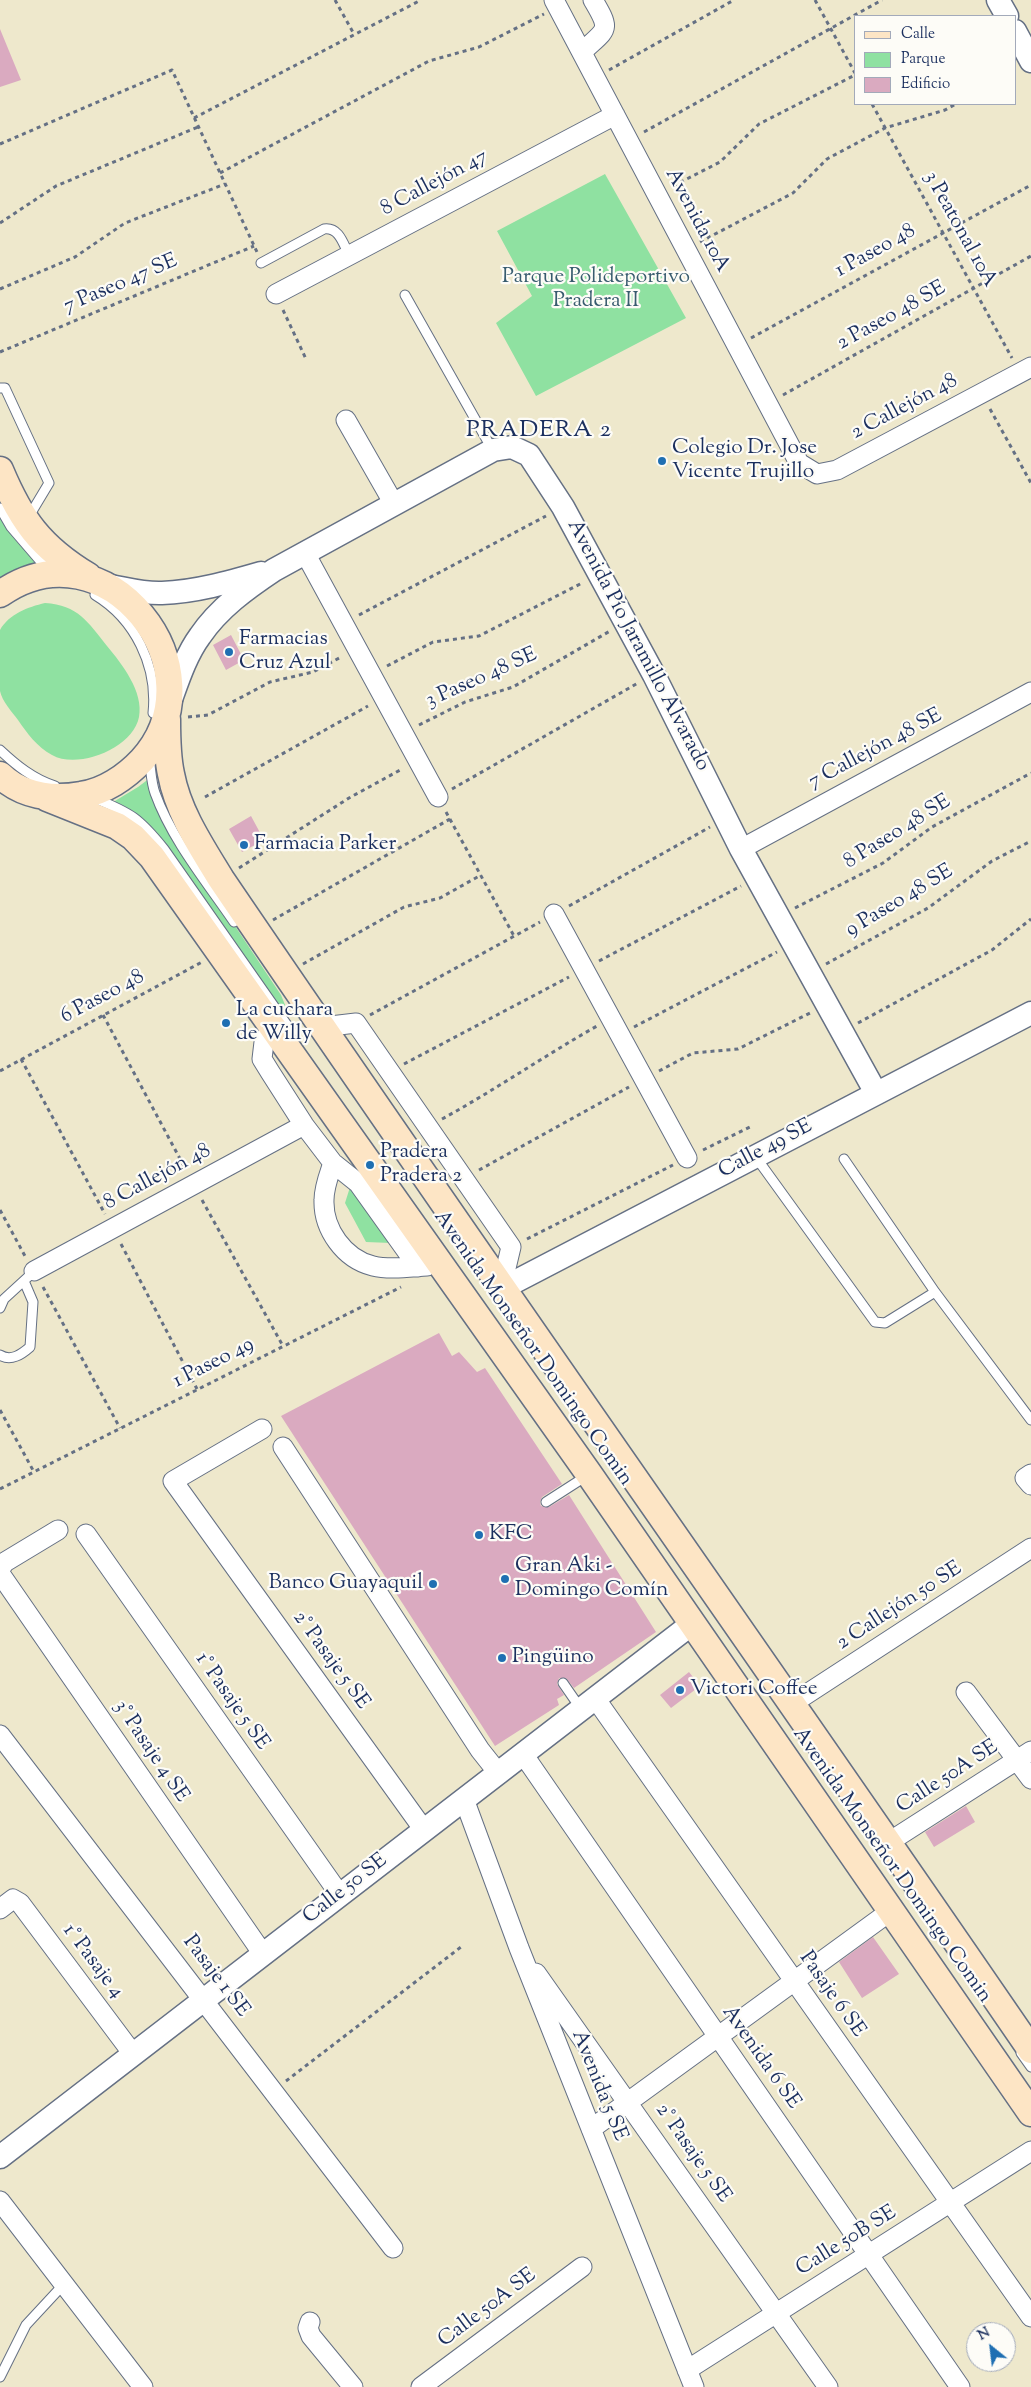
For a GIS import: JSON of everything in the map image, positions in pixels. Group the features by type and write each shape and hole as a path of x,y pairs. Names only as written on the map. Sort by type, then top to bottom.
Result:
{"main road":[{"path":"0,470 25,522 51,550 98,581"},
{"path":"0,594 27,580 52,574 98,581"},
{"name":"Avenida Monseñor Domingo Comin","path":"98,581 137,610 156,638 166,663 169,684 168,755 174,785 197,840 221,879 248,930 285,974 495,1290 792,1703 889,1842 1022,2047"},
{"path":"47,798 85,795 120,779 148,753 168,712"},
{"name":"Avenida Monseñor Domingo Comin","path":"0,775 11,788 47,798 117,826 134,837 152,856 220,952 430,1266 589,1474 693,1623 896,1905 1031,2112"}],"street":[{"path":"582,52 604,31 606,21 593,0"},
{"path":"998,0 1006,15"},
{"name":"Avenida 10A","path":"556,3 799,462"},
{"path":"1016,33 1031,61"},
{"name":"8 Callejón 47","path":"276,294 615,115"},
{"name":"2 Callejón 48","path":"799,462 817,474 837,470 1025,369"},
{"path":"346,420 394,504"},
{"name":"Avenida Pío Jaramillo Alvarado","path":"168,712 181,671 200,636 219,613 238,595 274,570 492,450 512,448 529,455 563,507 600,573 654,674 742,849 876,1093"},
{"path":"305,553 438,797"},
{"name":"Avenida Pío Jaramillo Alvarado","path":"98,581 141,592 168,593 238,580 274,570"},
{"name":"7 Callejón 48 SE","path":"742,849 1031,692"},
{"path":"554,914 687,1158"},
{"name":"Calle 49 SE","path":"495,1290 1031,1013"},
{"name":"Avenida Monseñor Domingo Comin","path":"322,1027 356,1023 511,1247 495,1290"},
{"name":"Avenida Monseñor Domingo Comin","path":"270,1026 264,1042 262,1059 304,1126 333,1163 358,1183 430,1266"},
{"name":"8 Callejón 48","path":"29,1276 304,1126"},
{"path":"333,1163 326,1185 324,1202 327,1222 337,1242 357,1261 374,1266 430,1266"},
{"name":"2° Pasaje 5 SE","path":"262,1429 173,1481 424,1830"},
{"path":"283,1447 480,1750 499,1774"},
{"path":"1,1574 0,1569 5,1562 58,1530"},
{"name":"1° Pasaje 5 SE","path":"86,1534 340,1895"},
{"name":"2 Callejón 50 SE","path":"792,1703 1031,1548"},
{"name":"3° Pasaje 4 SE","path":"1,1574 264,1954"},
{"name":"Calle 50 SE","path":"0,2157 693,1623"},
{"path":"966,1692 1024,1755 1031,1779"},
{"name":"Pasaje 6 SE","path":"588,1704 794,1981 1031,2316"},
{"name":"Pasaje 1 SE","path":"0,1735 393,2248"},
{"name":"Avenida 6 SE","path":"523,1754 960,2387"},
{"name":"Calle 50A SE","path":"889,1842 1024,1755"},
{"name":"Avenida 5 SE","path":"464,1799 519,1948 691,2378"},
{"name":"1° Pasaje 4","path":"7,1904 20,1903 134,2054"},
{"path":"591,2129 896,1905"},
{"name":"2° Pasaje 5 SE","path":"519,1948 828,2387"},
{"name":"Calle 50B SE","path":"691,2378 776,2313 1031,2151"},
{"path":"0,2201 143,2387"},
{"name":"Calle 50A SE","path":"421,2387 582,2267"},
{"path":"310,2322 308,2328 311,2336 353,2387"}],"lane":[{"path":"261,263 324,229 330,228 336,231 349,255"},
{"path":"405,295 492,450"},
{"path":"0,388 5,388 49,483 25,522"},
{"name":"Avenida Monseñor Domingo Comin","path":"0,508 17,535 52,574 82,587 105,601 120,614 139,640 148,663 153,687 154,706 148,753 154,791 164,816 179,842 248,930"},
{"path":"0,750 17,767 45,783 85,795 126,811 144,825 164,849 300,1043"},
{"path":"755,1156 875,1322 885,1323 935,1292"},
{"path":"844,1159 935,1292 1031,1420"},
{"path":"0,1308 4,1299 29,1276"},
{"path":"0,1355 4,1357 21,1355 30,1347 32,1302 29,1276"},
{"name":"Avenida Monseñor Domingo Comin","path":"521,1361 833,1809"},
{"path":"546,1502 589,1474"},
{"path":"563,1683 588,1704"},
{"name":"Avenida Monseñor Domingo Comin","path":"1022,2047 1031,2067"},
{"path":"0,2377 26,2325 64,2284"}],"path":[{"path":"335,0 354,34"},
{"path":"194,118 421,0"},
{"path":"595,77 734,0"},
{"path":"815,0 854,72"},
{"path":"854,15 882,0"},
{"path":"220,173 429,60 479,47 556,3"},
{"path":"628,141 854,15"},
{"path":"0,144 172,70 261,263"},
{"path":"657,194 720,162 759,124 854,75"},
{"name":"3 Peatonal 10A","path":"873,105 974,288 1025,369"},
{"path":"686,249 792,193 827,160 885,128 944,110 954,105"},
{"path":"0,223 56,186 198,126"},
{"path":"0,289 75,257 125,223 224,184"},
{"name":"1 Paseo 48","path":"737,346 1031,185"},
{"name":"7 Paseo 47 SE","path":"0,352 254,246"},
{"name":"2 Paseo 48 SE","path":"768,404 1031,256"},
{"path":"276,294 306,359"},
{"path":"981,393 1030,478 1031,483"},
{"path":"343,624 563,507"},
{"path":"371,674 433,642 479,636 600,573"},
{"name":"3 Paseo 48 SE","path":"403,732 465,702 513,687 626,622"},
{"path":"168,712 208,715 270,682 313,672 357,648"},
{"path":"514,936 438,797 654,674"},
{"path":"205,797 384,697"},
{"path":"221,879 349,798 418,760"},
{"name":"8 Paseo 48 SE","path":"779,916 883,864 932,827 1031,773"},
{"path":"248,930 450,819"},
{"name":"9 Paseo 48 SE","path":"810,973 928,908 992,861 1031,840"},
{"path":"285,974 404,907 440,898 481,875"},
{"path":"842,1031 992,950 1031,919"},
{"path":"428,1127 498,1088 534,1061 616,1026 794,943"},
{"name":"6 Paseo 48","path":"0,1071 220,952"},
{"name":"Calle 49 SE","path":"533,1236 752,1126"},
{"path":"0,1210 29,1276 120,1428"},
{"name":"1 Paseo 49","path":"0,1489 406,1284"},
{"path":"0,1410 34,1472"},
{"path":"274,2091 461,1947"}],"green space":[{"name":"Parque Polideportivo Pradera II","path":"605,174 686,318 536,396 496,323 532,296 497,231"},
{"path":"0,513 17,542 39,565 24,568 0,580"},
{"path":"45,603 66,607 88,622 119,661 135,688 138,698 139,717 135,728 127,738 116,747 89,758 63,759 52,755 42,748 29,735 1,695 0,630 8,620 19,612"},
{"path":"154,775 154,796 187,854 281,995 290,1017 273,1004 105,807"},
{"path":"351,1184 391,1243 366,1242 345,1203"}],"building":[{"path":"0,29 21,80 0,87"},
{"name":"Farmacias Cruz Azul","path":"231,635 244,660 226,670 213,645"},
{"path":"251,816 264,840 242,852 229,829"},
{"name":"Gran Aki - Domingo Comín","path":"439,1333 452,1356 459,1352 477,1372 485,1368 562,1484 542,1497 541,1506 549,1507 569,1495 656,1632 574,1688 566,1678 559,1678 557,1684 564,1695 557,1699 559,1705 495,1746 281,1416"},
{"name":"Victori Coffee","path":"689,1672 700,1686 671,1708 660,1695"},
{"path":"966,1806 975,1822 934,1847 925,1832"},
{"path":"873,1937 899,1974 862,1998 839,1962"}],"place":[{"name":"Colegio Dr. Jose Vicente Trujillo","path":"662,461"},
{"name":"Farmacias Cruz Azul","path":"229,652"},
{"name":"Farmacia Parker","path":"244,845"},
{"name":"La cuchara de Willy","path":"226,1023"},
{"name":"Pradera Pradera 2","path":"370,1165"},
{"name":"KFC","path":"479,1535"},
{"name":"Gran Aki - Domingo Comín","path":"505,1579"},
{"name":"Banco Guayaquil","path":"433,1584"},
{"name":"Pingüino","path":"502,1658"},
{"name":"Victori Coffee","path":"680,1690"}],"district":[{"name":"PRADERA 2","path":"539,432"}]}
